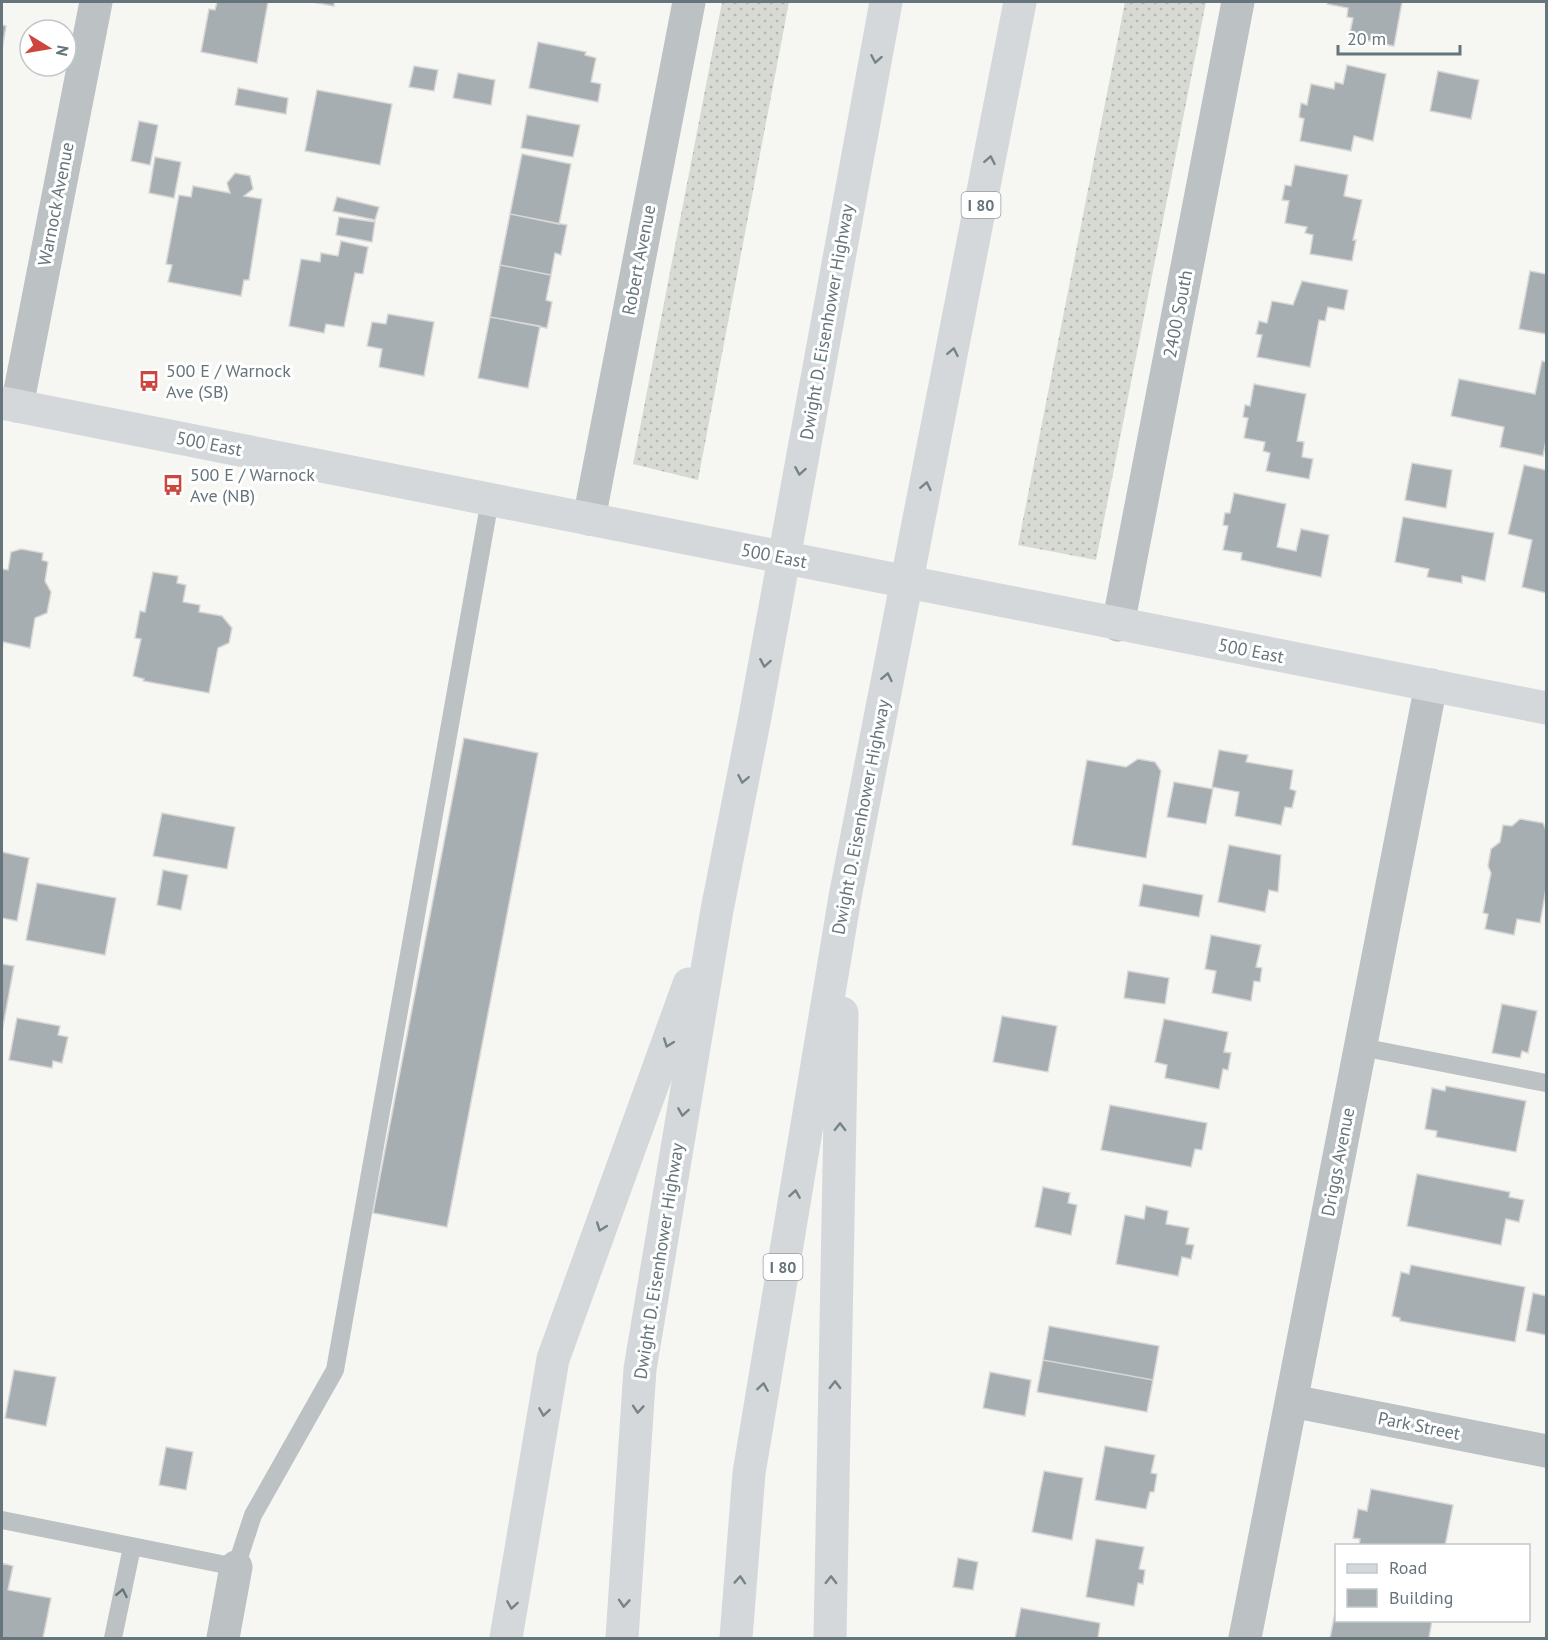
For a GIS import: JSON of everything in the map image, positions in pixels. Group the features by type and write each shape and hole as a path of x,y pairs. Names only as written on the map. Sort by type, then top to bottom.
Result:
{"main road":[{"name":"Dwight D. Eisenhower Highway","path":"622,1638 640,1369 717,909 754,722 886,2"},
{"name":"Dwight D. Eisenhower Highway","path":"736,1638 748,1473 845,897 1020,2"},
{"name":"500 East","path":"9,404 1546,708"},
{"path":"830,1638 845,897"},
{"path":"506,1638 553,1359 717,909"}],"street":[{"name":"Warnock Avenue","path":"9,404 96,2"},
{"name":"Robert Avenue","path":"589,519 689,2"},
{"name":"2400 South","path":"1118,625 1238,2"},
{"name":"Driggs Avenue","path":"1245,1638 1431,685"},
{"name":"Park Street","path":"1292,1401 1546,1451"},
{"path":"223,1638 237,1568"}],"lane":[{"path":"2,1520 237,1568 253,1515 335,1370 490,500"},
{"path":"1361,1047 1546,1083"},
{"path":"113,1638 132,1547"}],"shaded area":[{"path":"722,2 789,2 698,480 633,464"},
{"path":"1125,2 1206,2 1096,560 1018,545"}],"building":[{"path":"217,2 268,2 257,63 201,52 209,9 215,10"},
{"path":"312,2 334,2 334,6"},
{"path":"1328,2 1402,2 1394,46 1349,37 1353,18 1347,17 1348,8 1327,4"},
{"path":"2,25 6,26 2,50"},
{"path":"538,42 586,52 585,55 596,58 591,82 601,84 598,102 529,88"},
{"path":"1347,65 1386,74 1373,141 1354,136 1351,151 1300,141 1304,119 1299,117 1301,103 1307,105 1311,84 1334,89 1335,82 1343,84"},
{"path":"414,66 438,70 434,91 409,87"},
{"path":"1438,71 1479,80 1471,119 1430,111"},
{"path":"458,73 495,80 491,105 453,98"},
{"path":"238,88 288,98 286,114 235,105"},
{"path":"317,90 392,104 380,165 305,151"},
{"path":"527,115 580,125 573,157 521,148"},
{"path":"139,121 158,125 150,165 131,161"},
{"path":"522,154 571,164 559,224 510,214"},
{"path":"155,157 181,162 174,198 149,193"},
{"path":"1295,165 1348,175 1344,196 1362,200 1353,240 1356,240 1352,261 1310,254 1313,235 1305,233 1307,227 1285,223 1289,201 1282,200 1285,185 1291,186"},
{"path":"235,173 250,176 253,189 244,196 262,199 249,280 244,280 241,296 168,282 172,265 166,264 179,195 191,197 193,186 230,193 227,183"},
{"path":"337,197 379,207 375,220 333,211"},
{"path":"510,214 567,225 561,255 555,253 551,275 500,265"},
{"path":"339,217 375,222 372,242 336,235"},
{"path":"341,241 368,247 363,274 355,273 344,327 326,324 324,333 289,326 301,259 320,262 321,253 338,256"},
{"path":"500,265 551,275 546,300 552,302 547,328 490,317"},
{"path":"1530,271 1546,274 1546,334 1519,329"},
{"path":"1302,281 1348,290 1344,310 1328,307 1325,321 1319,320 1310,367 1257,357 1262,335 1256,334 1259,321 1267,323 1272,301 1293,305"},
{"path":"388,314 434,322 424,376 379,367 382,349 367,346 372,322 386,324"},
{"path":"490,317 540,326 528,388 478,378"},
{"path":"1542,361 1546,362 1546,441 1543,456 1500,447 1504,427 1451,416 1459,379 1535,394"},
{"path":"1254,384 1306,394 1297,441 1304,442 1302,457 1313,459 1309,479 1266,471 1270,453 1263,451 1265,442 1244,438 1248,418 1243,417 1245,405 1250,406"},
{"path":"1412,463 1452,470 1446,508 1405,500"},
{"path":"1524,465 1546,470 1546,593 1522,587 1532,540 1508,534"},
{"path":"1234,493 1286,504 1277,547 1296,551 1301,529 1329,535 1321,577 1241,560 1242,553 1223,550 1228,526 1223,525 1225,513 1230,513"},
{"path":"1403,517 1494,533 1485,581 1462,576 1462,583 1427,577 1429,569 1395,562"},
{"path":"21,549 43,553 42,560 48,562 45,581 51,592 47,613 35,618 30,648 3,642 2,652 2,569 8,570 11,552"},
{"path":"153,572 178,576 177,583 186,585 183,602 200,605 199,612 222,616 232,628 229,643 218,648 209,693 143,681 144,679 133,676 141,639 135,638 140,611 145,612"},
{"path":"464,738 538,753 447,1227 373,1213"},
{"path":"1219,750 1248,755 1246,762 1293,770 1290,789 1296,791 1292,808 1285,807 1281,825 1235,816 1239,792 1212,787"},
{"path":"1138,759 1155,762 1161,771 1146,858 1072,845 1087,760 1126,767"},
{"path":"1174,782 1213,789 1206,824 1167,817"},
{"path":"162,813 235,827 227,869 153,856"},
{"path":"1520,819 1543,823 1546,830 1546,889 1540,923 1517,919 1514,935 1485,929 1488,914 1483,913 1491,873 1488,866 1491,849 1500,842 1503,825 1512,826"},
{"path":"1229,845 1281,855 1278,892 1269,890 1265,912 1218,902"},
{"path":"2,852 29,858 17,921 2,918"},
{"path":"163,870 188,875 181,910 157,905"},
{"path":"37,883 116,898 105,955 26,940"},
{"path":"1143,884 1203,895 1199,917 1139,906"},
{"path":"1211,935 1261,945 1256,967 1262,968 1260,982 1254,981 1251,1001 1212,993 1216,971 1205,969"},
{"path":"2,964 14,966 2,1032"},
{"path":"1128,971 1169,978 1165,1004 1124,998"},
{"path":"1502,1004 1537,1011 1528,1053 1522,1051 1520,1058 1492,1053"},
{"path":"1002,1016 1057,1026 1048,1072 993,1062"},
{"path":"17,1018 60,1026 58,1035 68,1037 62,1063 53,1061 52,1068 9,1060"},
{"path":"1164,1019 1228,1032 1224,1052 1231,1053 1228,1070 1223,1069 1219,1089 1165,1078 1167,1065 1155,1062"},
{"path":"1446,1086 1526,1101 1516,1152 1436,1137 1437,1131 1425,1129 1432,1088 1445,1091"},
{"path":"1110,1105 1207,1123 1202,1150 1195,1149 1191,1167 1101,1150"},
{"path":"1417,1174 1510,1192 1509,1197 1524,1200 1519,1222 1506,1219 1501,1245 1407,1226"},
{"path":"1043,1187 1070,1193 1068,1203 1077,1205 1071,1235 1035,1227"},
{"path":"1146,1206 1168,1211 1166,1224 1189,1228 1186,1244 1194,1245 1191,1259 1182,1257 1178,1276 1116,1264 1125,1215 1144,1219"},
{"path":"1411,1265 1525,1287 1515,1342 1400,1321 1400,1318 1392,1316 1401,1272 1409,1274"},
{"path":"1533,1293 1546,1296 1546,1335 1526,1331"},
{"path":"1049,1326 1159,1346 1153,1380 1043,1360"},
{"path":"1043,1360 1153,1380 1147,1412 1037,1392"},
{"path":"14,1370 56,1377 46,1426 5,1418"},
{"path":"990,1372 1031,1380 1025,1416 983,1408"},
{"path":"1105,1446 1155,1455 1151,1473 1157,1474 1154,1492 1150,1492 1146,1509 1095,1500"},
{"path":"166,1447 193,1452 186,1490 159,1485"},
{"path":"1044,1471 1083,1478 1072,1540 1032,1532"},
{"path":"1371,1489 1453,1505 1445,1544 1359,1544 1360,1539 1353,1538 1358,1509 1367,1511"},
{"path":"1096,1539 1144,1547 1139,1569 1145,1570 1143,1584 1138,1583 1134,1606 1086,1597"},
{"path":"958,1558 978,1562 973,1590 953,1587"},
{"path":"2,1563 13,1566 8,1590 51,1598 43,1638 2,1638"},
{"path":"1021,1608 1100,1623 1098,1638 1015,1638"},
{"path":"1335,1613 1335,1622 1432,1622 1429,1638 1330,1638"}],"place":[{"name":"500 E / Warnock Ave (SB)","path":"149,381"},
{"name":"500 E / Warnock Ave (NB)","path":"173,485"}]}
